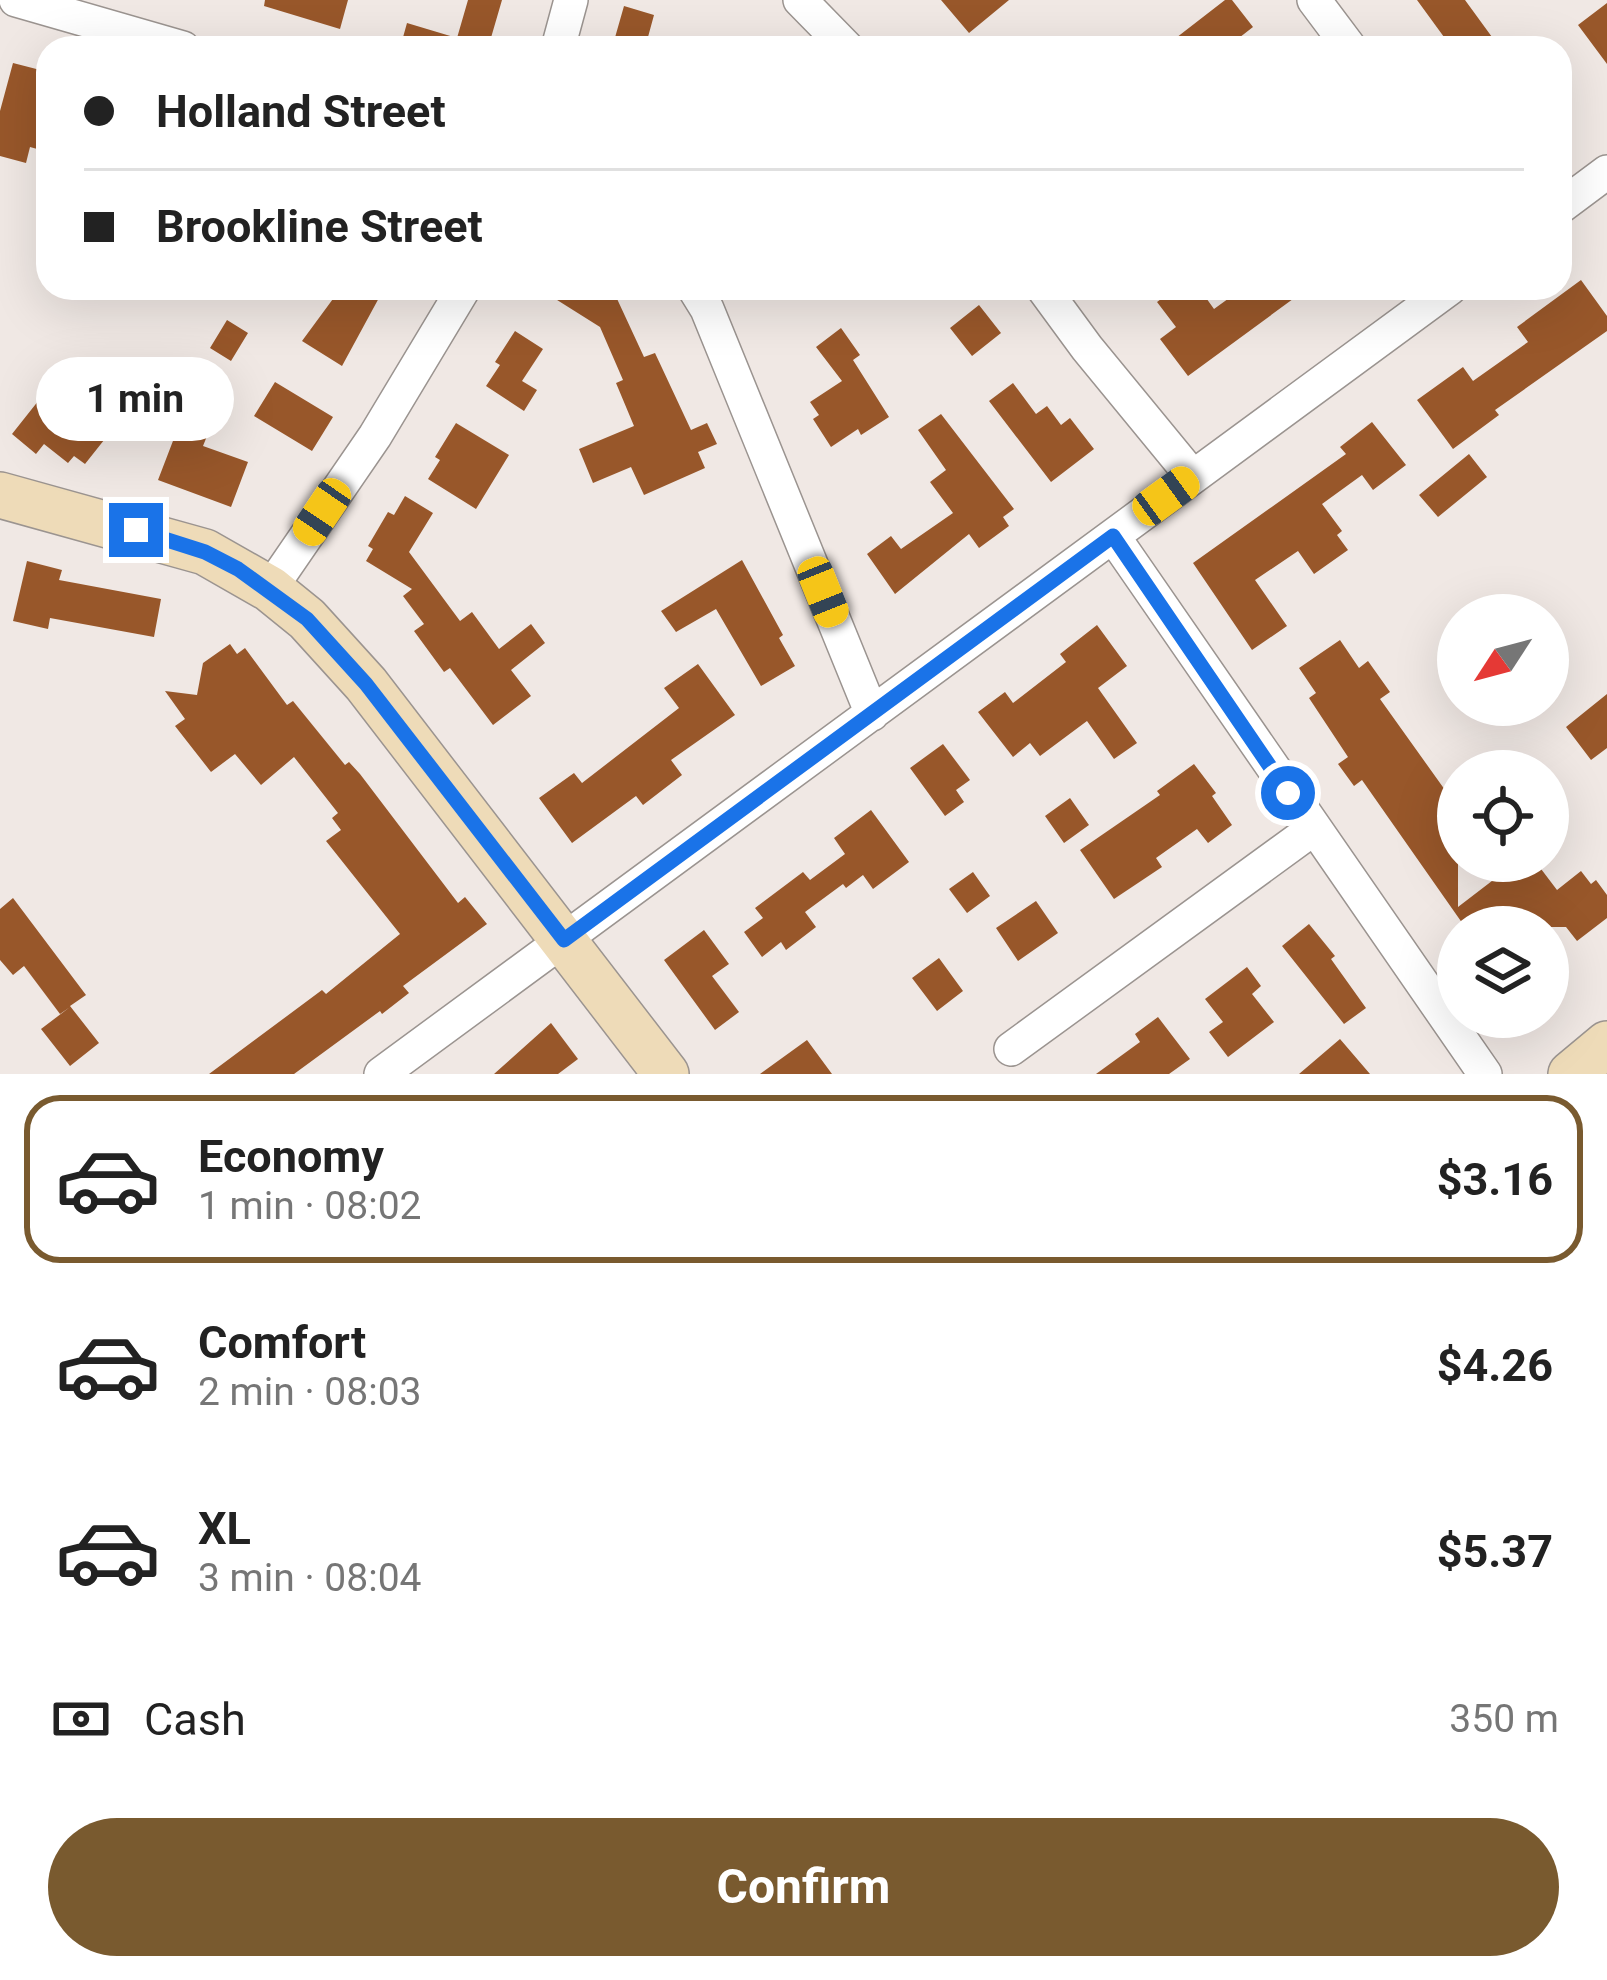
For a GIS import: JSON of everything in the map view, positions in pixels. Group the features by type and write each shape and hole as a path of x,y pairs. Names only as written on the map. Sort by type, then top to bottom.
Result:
{"street":[{"path":"16,0 141,36"},
{"path":"561,36 571,0"},
{"path":"800,0 835,36"},
{"path":"1314,0 1340,36"},
{"path":"1572,198 1607,172"},
{"path":"270,589 375,436 457,300"},
{"path":"701,300 872,714"},
{"path":"1052,300 1193,477"},
{"path":"381,1074 1434,300"},
{"path":"0,496 205,552 270,589 307,619 366,684 666,1074"},
{"path":"1113,536 1484,1074"},
{"path":"1011,1049 1313,829"},
{"path":"1571,1074 1607,1045"}],"building":[{"path":"265,0 348,0 340,29 264,6"},
{"path":"468,0 502,0 492,36 458,36"},
{"path":"941,0 1009,0 969,33"},
{"path":"1225,0 1232,0 1253,27 1241,36 1178,36"},
{"path":"1417,0 1465,0 1491,36 1443,36"},
{"path":"1607,3 1607,64 1578,25"},
{"path":"624,6 654,15 648,36 615,36"},
{"path":"407,23 450,36 403,36"},
{"path":"13,63 36,69 36,149 30,147 26,163 0,156 0,111"},
{"path":"1581,280 1607,316 1607,331 1495,410 1499,415 1453,449 1417,400 1463,367 1473,381 1528,342 1517,327 1554,300 1572,300 1572,287"},
{"path":"332,300 378,300 342,366 302,341"},
{"path":"557,300 618,300 644,357 655,353 691,430 707,423 717,444 698,452 705,468 644,495 631,467 593,483 579,449 634,426 616,383 623,380 600,327"},
{"path":"1208,300 1214,309 1226,300 1292,300 1188,376 1160,339 1176,327 1157,302"},
{"path":"979,305 1001,333 972,356 950,328"},
{"path":"227,320 248,333 231,361 210,348"},
{"path":"841,328 860,355 853,360 889,417 831,447 813,419 819,415 810,402 842,381 816,347"},
{"path":"515,331 543,349 522,381 537,390 524,411 486,386"},
{"path":"58,376 80,393 74,401 112,430 85,464 74,456 68,463 44,444 36,454 12,434"},
{"path":"275,382 333,417 312,451 254,416"},
{"path":"1013,383 1036,414 1047,406 1061,425 1070,418 1094,449 1051,482 989,401"},
{"path":"941,414 1014,509 1003,517 1009,526 979,548 969,534 895,594 867,554 891,536 901,549 953,513 930,482 946,470 918,430"},
{"path":"181,420 209,431 203,446 248,462 231,507 158,480"},
{"path":"1372,422 1406,465 1373,490 1362,475 1322,504 1342,531 1337,535 1348,550 1314,574 1298,551 1255,580 1287,626 1252,650 1193,563 1346,454 1340,447"},
{"path":"456,423 509,455 476,509 428,479"},
{"path":"1469,454 1487,477 1438,517 1419,495"},
{"path":"405,496 433,513 409,552 460,621 472,612 499,649 531,624 545,643 511,670 531,696 493,725 450,668 444,672 414,631 424,624 403,596 412,589 366,561 373,549 368,546 388,512 394,515"},
{"path":"742,560 795,666 761,686 716,609 676,632 661,611"},
{"path":"27,561 62,570 59,580 161,599 154,637 50,618 48,629 13,621"},
{"path":"1097,625 1127,666 1098,688 1137,743 1114,759 1087,721 1040,756 1030,743 1013,757 978,712 1005,692 1013,703 1066,662 1060,654"},
{"path":"1340,640 1359,668 1368,661 1390,692 1380,699 1437,779 1437,882 1458,882 1458,906 1450,906 1362,780 1354,786 1338,764 1348,757 1309,698 1316,693 1299,668"},
{"path":"230,644 237,654 245,648 287,705 293,701 345,765 349,762 360,774 458,903 465,897 487,924 403,986 409,993 382,1014 380,1011 294,1074 209,1074 322,990 326,994 400,934 326,841 341,830 332,818 338,813 294,757 261,785 235,754 211,772 175,726 185,719 165,691 197,695 203,663"},
{"path":"698,664 735,715 671,760 682,775 643,805 636,796 572,843 539,798 574,773 582,783 679,708 664,688"},
{"path":"1607,694 1607,748 1591,760 1566,727"},
{"path":"943,744 970,780 956,790 964,802 945,816 910,768"},
{"path":"1194,764 1232,825 1208,843 1197,829 1156,858 1162,867 1114,899 1080,850 1160,795 1157,791"},
{"path":"1070,798 1089,825 1064,843 1045,816"},
{"path":"871,810 909,862 873,889 863,875 846,888 843,884 805,912 816,927 786,950 781,942 762,957 744,932 763,918 755,908 803,872 810,880 845,854 834,838"},
{"path":"1581,871 1607,895 1607,918 1577,941 1569,931 1569,906 1459,906 1491,882 1551,882 1557,890"},
{"path":"973,872 990,896 967,913 949,889"},
{"path":"13,898 86,995 70,1006 99,1043 70,1066 41,1029 70,1007 60,1014 24,966 13,975 0,960 0,909"},
{"path":"1036,901 1058,933 1018,961 996,928"},
{"path":"1309,924 1366,1008 1344,1024 1282,946"},
{"path":"704,930 729,964 712,976 739,1012 715,1030 664,960"},
{"path":"939,958 963,991 937,1011 912,978"},
{"path":"1247,967 1261,986 1252,994 1274,1022 1228,1057 1209,1032 1223,1022 1205,999"},
{"path":"1158,1017 1190,1059 1169,1074 1096,1074 1140,1042 1135,1034"},
{"path":"551,1023 578,1059 558,1074 494,1074"},
{"path":"1340,1039 1370,1074 1299,1074"},
{"path":"807,1040 832,1074 760,1074"}],"route":[{"path":"136,530 205,552 238,569 307,619 366,684 564,940 1113,536 1288,793"}]}
